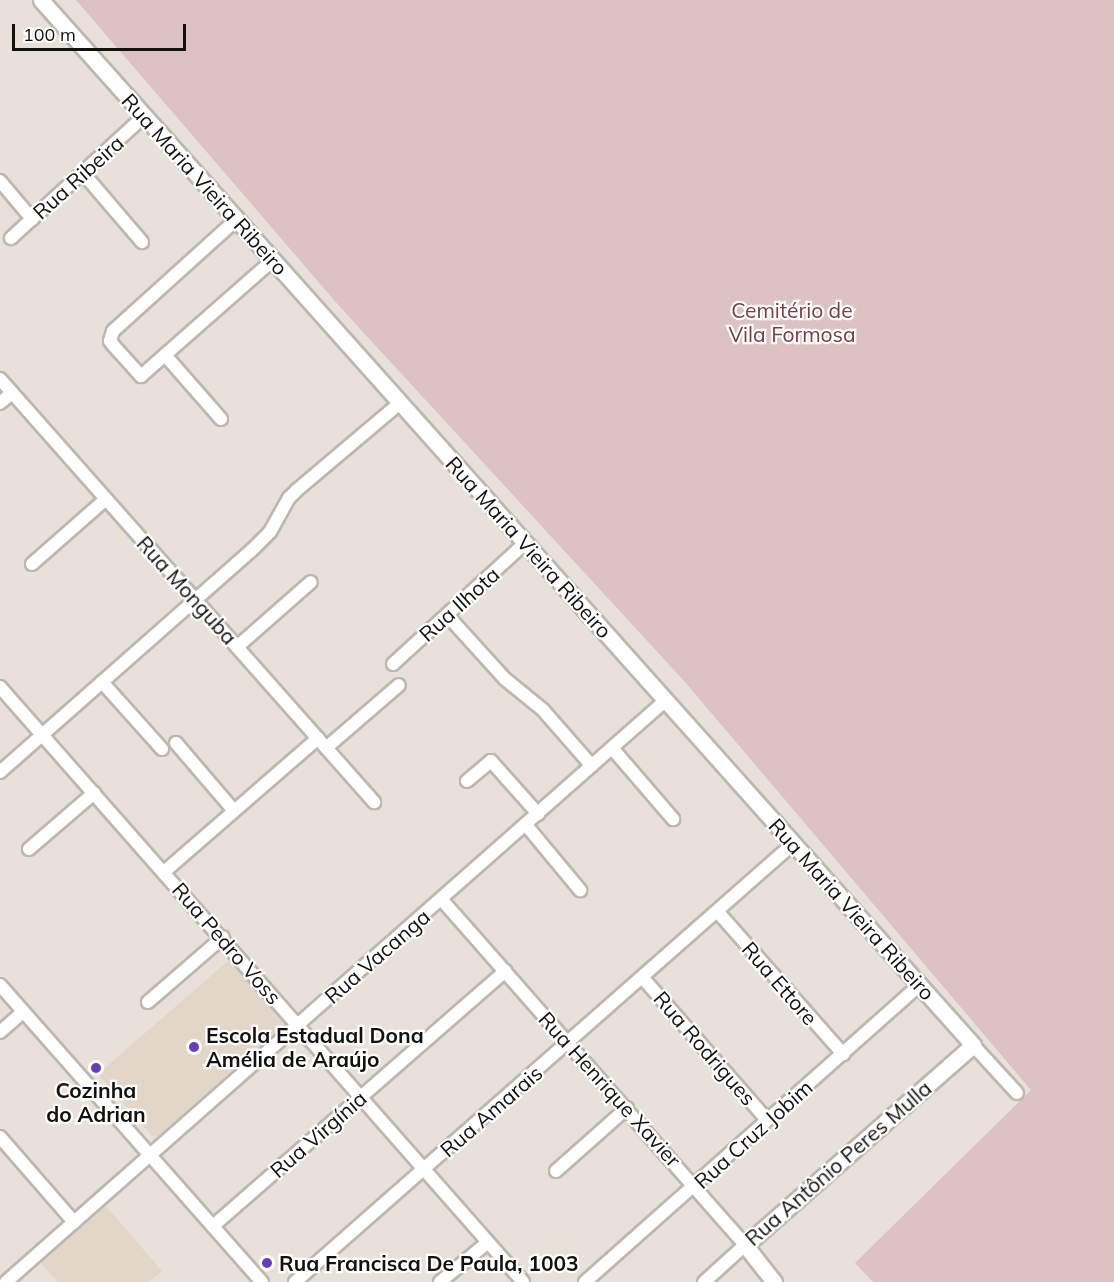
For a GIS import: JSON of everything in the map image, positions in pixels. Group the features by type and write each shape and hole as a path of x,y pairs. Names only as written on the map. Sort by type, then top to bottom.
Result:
{"street":[{"name":"Rua Maria Vieira Ribeiro","path":"41,0 1017,1093"},
{"name":"Rua Ribeira","path":"11,238 144,116"},
{"path":"82,173 142,242"},
{"path":"0,181 32,219"},
{"path":"237,219 112,331 110,341 113,345 141,376 273,260"},
{"path":"165,355 221,419"},
{"name":"Rua Monguba","path":"0,379 374,802"},
{"path":"0,403 12,393"},
{"path":"0,772 270,532 289,498 297,490 400,403"},
{"path":"32,564 106,499"},
{"name":"Rua Ilhota","path":"393,664 525,543"},
{"path":"237,646 311,582"},
{"path":"447,615 505,679 543,710 592,766"},
{"path":"102,682 162,748"},
{"path":"327,748 399,685"},
{"name":"Rua Pedro Voss","path":"0,687 223,937 523,1282"},
{"name":"Rua Vacanga","path":"6,1282 149,1154 442,900 666,700"},
{"path":"164,872 318,738"},
{"path":"176,743 234,811"},
{"path":"612,748 673,819"},
{"path":"467,782 491,761 538,814"},
{"path":"29,849 94,793"},
{"path":"526,825 580,890"},
{"name":"Rua Amarais","path":"295,1282 794,843"},
{"name":"Rua Henrique Xavier","path":"442,900 695,1185 774,1282"},
{"name":"Rua Ettore","path":"717,911 843,1054"},
{"path":"148,1002 223,937"},
{"name":"Rua Virgínia","path":"213,1226 505,971"},
{"name":"Rua Rodrigues","path":"642,977 767,1120"},
{"path":"0,985 262,1282"},
{"name":"Rua Cruz Jobim","path":"585,1282 920,985"},
{"path":"0,1032 23,1012"},
{"name":"Rua Antônio Peres Mulla","path":"704,1282 973,1045"},
{"path":"556,1171 627,1108"},
{"path":"0,1137 74,1222"},
{"path":"440,1282 488,1242"}],"shaded area":[{"name":"Escola Estadual Dona Amélia de Araújo","path":"229,960 285,1024 158,1136 152,1136 98,1074"},
{"path":"106,1206 162,1271 149,1282 58,1282 41,1263"}],"green space":[{"name":"Cemitério de Vila Formosa","path":"76,0 1114,0 1114,1282 873,1282 855,1263 1031,1090 685,682 340,307"}],"place":[{"name":"Escola Estadual Dona Amélia de Araújo","path":"194,1047"},
{"name":"Cozinha do Adrian","path":"96,1068"},
{"name":"Rua Francisca De Paula, 1003","path":"267,1263"}]}
